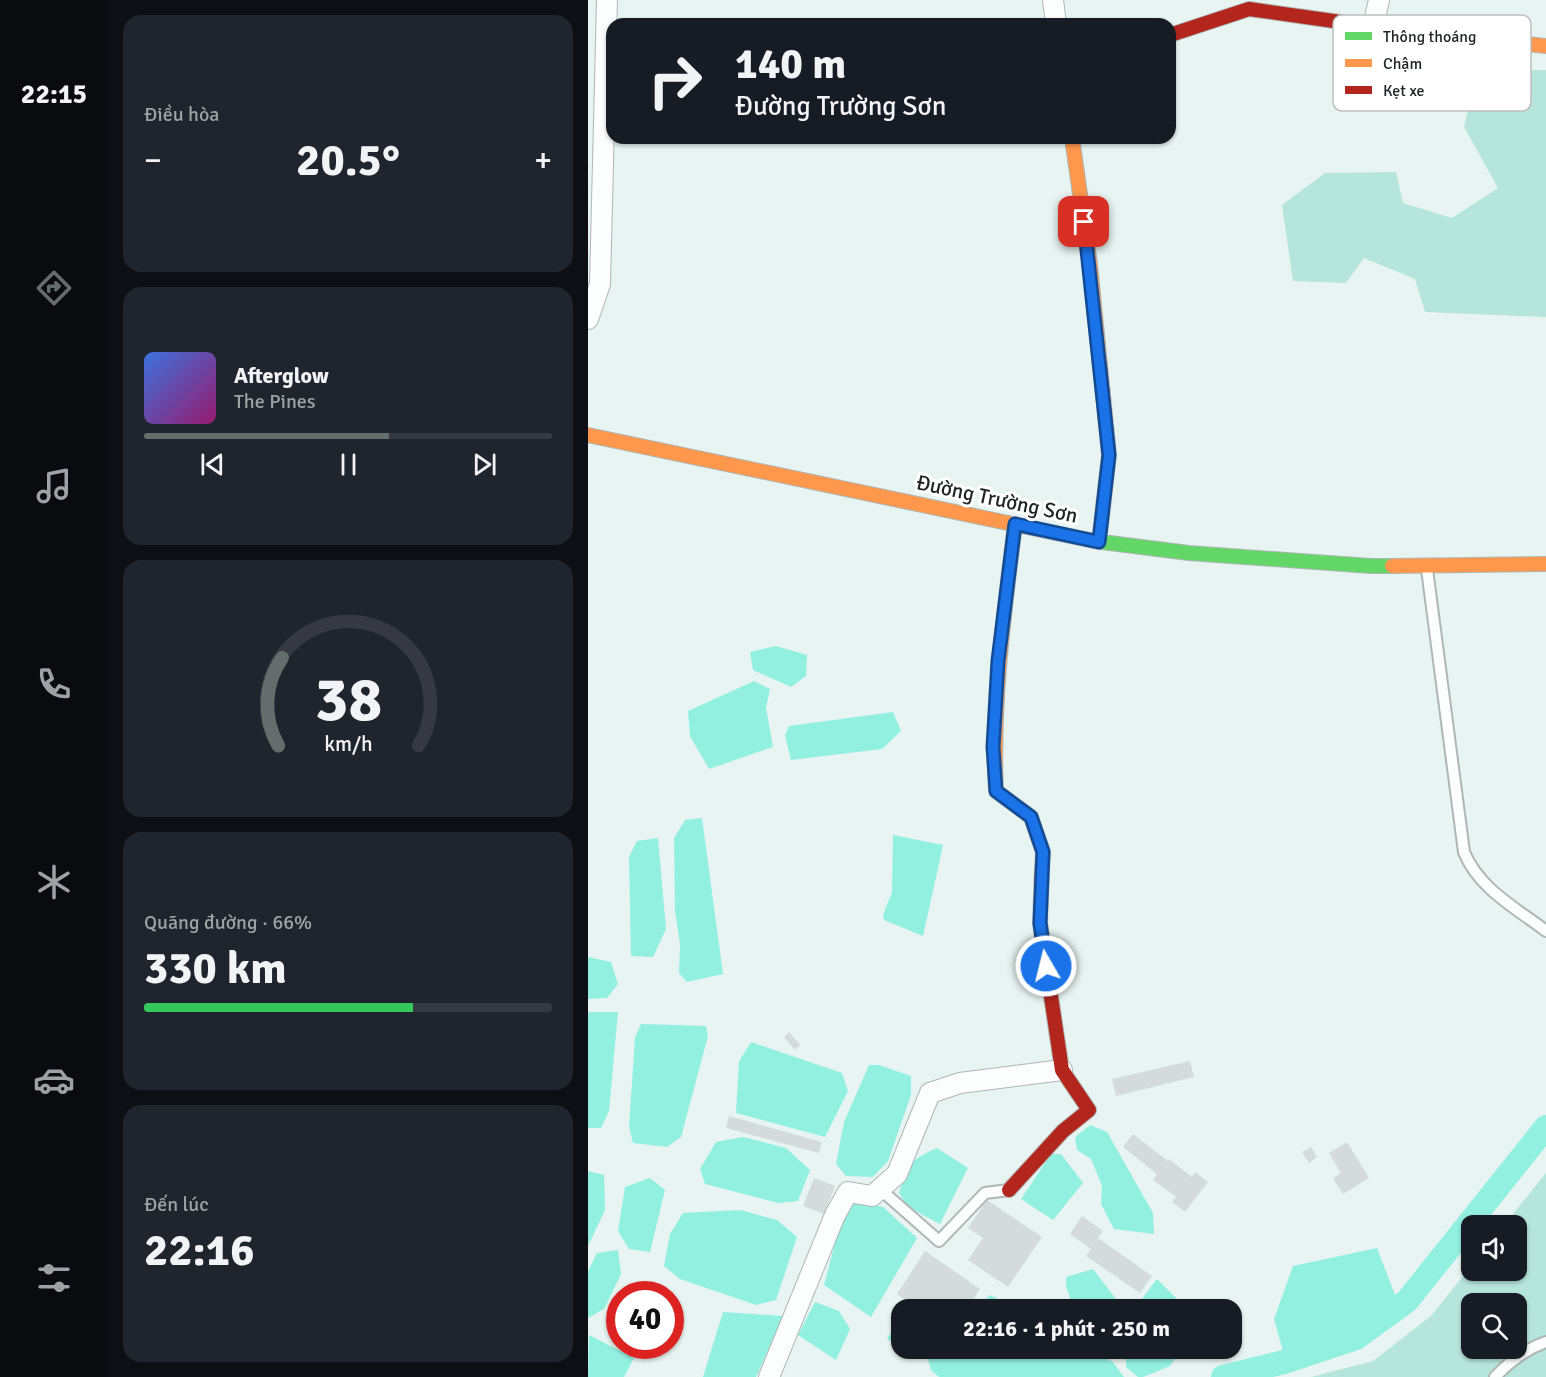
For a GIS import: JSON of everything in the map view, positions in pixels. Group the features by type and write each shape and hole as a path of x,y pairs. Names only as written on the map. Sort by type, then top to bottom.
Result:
{"main road":[{"path":"1176,33 1249,9 1333,21"},
{"path":"1531,44 1546,46"},
{"path":"1073,144 1090,264 1109,455 1099,542"},
{"name":"Đường Trường Sơn","path":"588,435 1099,542 1200,554 1371,566 1546,564"},
{"path":"1009,1190 1062,1131 1089,1110 1062,1070 1040,923 1043,852 1031,817 996,791 993,747 998,661 1015,524"}],"street":[{"path":"607,0 607,18"},
{"path":"1053,0 1055,18"},
{"path":"1376,15 1379,0"},
{"path":"588,319 600,284 606,41"},
{"path":"769,1377 835,1215 848,1192 872,1196 897,1174 930,1093 960,1083 1062,1070"}],"lane":[{"path":"1426,566 1464,852 1476,875 1485,885 1546,931"},
{"path":"880,1189 939,1241 984,1193 1009,1190"},
{"path":"1495,1377 1509,1362 1529,1348 1546,1341"}],"shaded area":[{"path":"1531,70 1546,70 1546,317 1425,312 1415,279 1364,258 1346,283 1293,281 1282,205 1325,173 1396,172 1403,203 1452,218 1498,188 1464,127 1468,111 1531,111"},
{"path":"776,646 807,655 806,676 791,687 753,670 750,652"},
{"path":"754,681 770,689 766,708 773,747 709,769 690,736 688,711"},
{"path":"893,712 901,731 882,749 791,760 785,735 789,726"},
{"path":"702,818 723,974 687,982 679,973 680,944 675,911 674,838 685,820"},
{"path":"893,835 943,845 923,936 884,920 883,915 892,892"},
{"path":"658,838 666,929 653,957 631,956 629,857 637,841"},
{"path":"588,957 611,962 618,984 607,998 588,999"},
{"path":"588,1012 618,1012 609,1111 601,1128 588,1128"},
{"path":"641,1024 706,1026 708,1036 681,1137 667,1147 633,1143 629,1127 635,1037"},
{"path":"751,1042 842,1073 848,1091 825,1137 736,1113 739,1061"},
{"path":"869,1065 879,1065 911,1076 911,1095 888,1161 873,1177 846,1176 836,1164 844,1122"},
{"path":"1090,1125 1107,1132 1153,1213 1154,1234 1114,1229 1101,1204 1102,1186 1091,1159 1077,1150 1075,1137"},
{"path":"743,1137 786,1148 810,1170 798,1201 778,1203 705,1184 700,1169 716,1142"},
{"path":"937,1148 968,1168 940,1224 908,1207 899,1193 911,1164 920,1156"},
{"path":"1051,1154 1061,1154 1083,1183 1053,1220 1021,1199"},
{"path":"588,1171 604,1175 605,1210 588,1246"},
{"path":"1546,1173 1546,1377 1311,1377 1373,1361 1431,1316 1461,1278 1461,1281 1527,1281 1527,1215 1512,1215"},
{"path":"650,1178 665,1190 650,1252 629,1249 618,1231 625,1187"},
{"path":"857,1201 883,1207 917,1238 871,1317 824,1285 843,1213"},
{"path":"740,1210 777,1220 797,1237 776,1300 756,1305 680,1279 664,1266 670,1234 683,1213"},
{"path":"1377,1248 1397,1300 1349,1331 1283,1351 1274,1319 1293,1266"},
{"path":"618,1250 621,1274 618,1281 606,1281 604,1309 588,1318 588,1271 597,1253"},
{"path":"1093,1269 1116,1299 1071,1299 1066,1286 1066,1277"},
{"path":"1157,1279 1177,1299 1142,1299"},
{"path":"990,1295 998,1299 986,1299"},
{"path":"815,1302 839,1311 850,1329 836,1360 798,1335"},
{"path":"723,1312 783,1316 756,1377 703,1377"},
{"path":"589,1335 606,1344 606,1359 633,1359 624,1377 588,1377"},
{"path":"928,1359 1107,1359 1113,1362 1124,1377 939,1377 931,1370"},
{"path":"1126,1359 1175,1359 1170,1366 1143,1377 1138,1377 1126,1367"}],"building":[{"path":"789,1032 800,1045 795,1050 784,1037"},
{"path":"1190,1061 1194,1077 1116,1096 1112,1079"},
{"path":"729,1116 822,1142 819,1153 726,1128"},
{"path":"1133,1134 1192,1177 1195,1172 1208,1182 1185,1212 1172,1202 1176,1197 1153,1180 1157,1174 1123,1147"},
{"path":"1347,1142 1369,1178 1343,1194 1333,1178 1341,1173 1329,1153"},
{"path":"1311,1147 1317,1157 1309,1163 1302,1152"},
{"path":"814,1178 835,1186 824,1214 803,1206"},
{"path":"987,1200 1042,1237 1008,1287 968,1260 983,1238 968,1228"},
{"path":"1082,1216 1103,1231 1098,1238 1152,1276 1140,1293 1086,1256 1091,1249 1070,1234"},
{"path":"925,1251 980,1289 974,1299 904,1299 897,1294"}],"waterway":[{"path":"1223,1377 1284,1362 1356,1338 1407,1301 1546,1127"}],"traffic: fast":[{"path":"1094,541 1189,553 1392,566"}],"traffic: slow":[{"path":"1531,44 1546,46"},
{"path":"1073,144 1090,264 1100,365"},
{"path":"588,435 1094,541"},
{"path":"1015,524 997,690 996,791 1031,817 1043,852 1042,869"},
{"path":"1392,566 1546,564"}],"traffic: jam":[{"path":"1176,33 1249,9 1333,21"},
{"path":"1099,542 1109,455 1100,365"},
{"path":"1009,1190 1063,1131 1089,1110 1062,1070 1040,923 1042,869"}],"route":[{"path":"1046,966 1040,923 1043,852 1031,817 996,791 993,747 998,661 1015,524 1099,542 1109,455 1084,222"}]}
